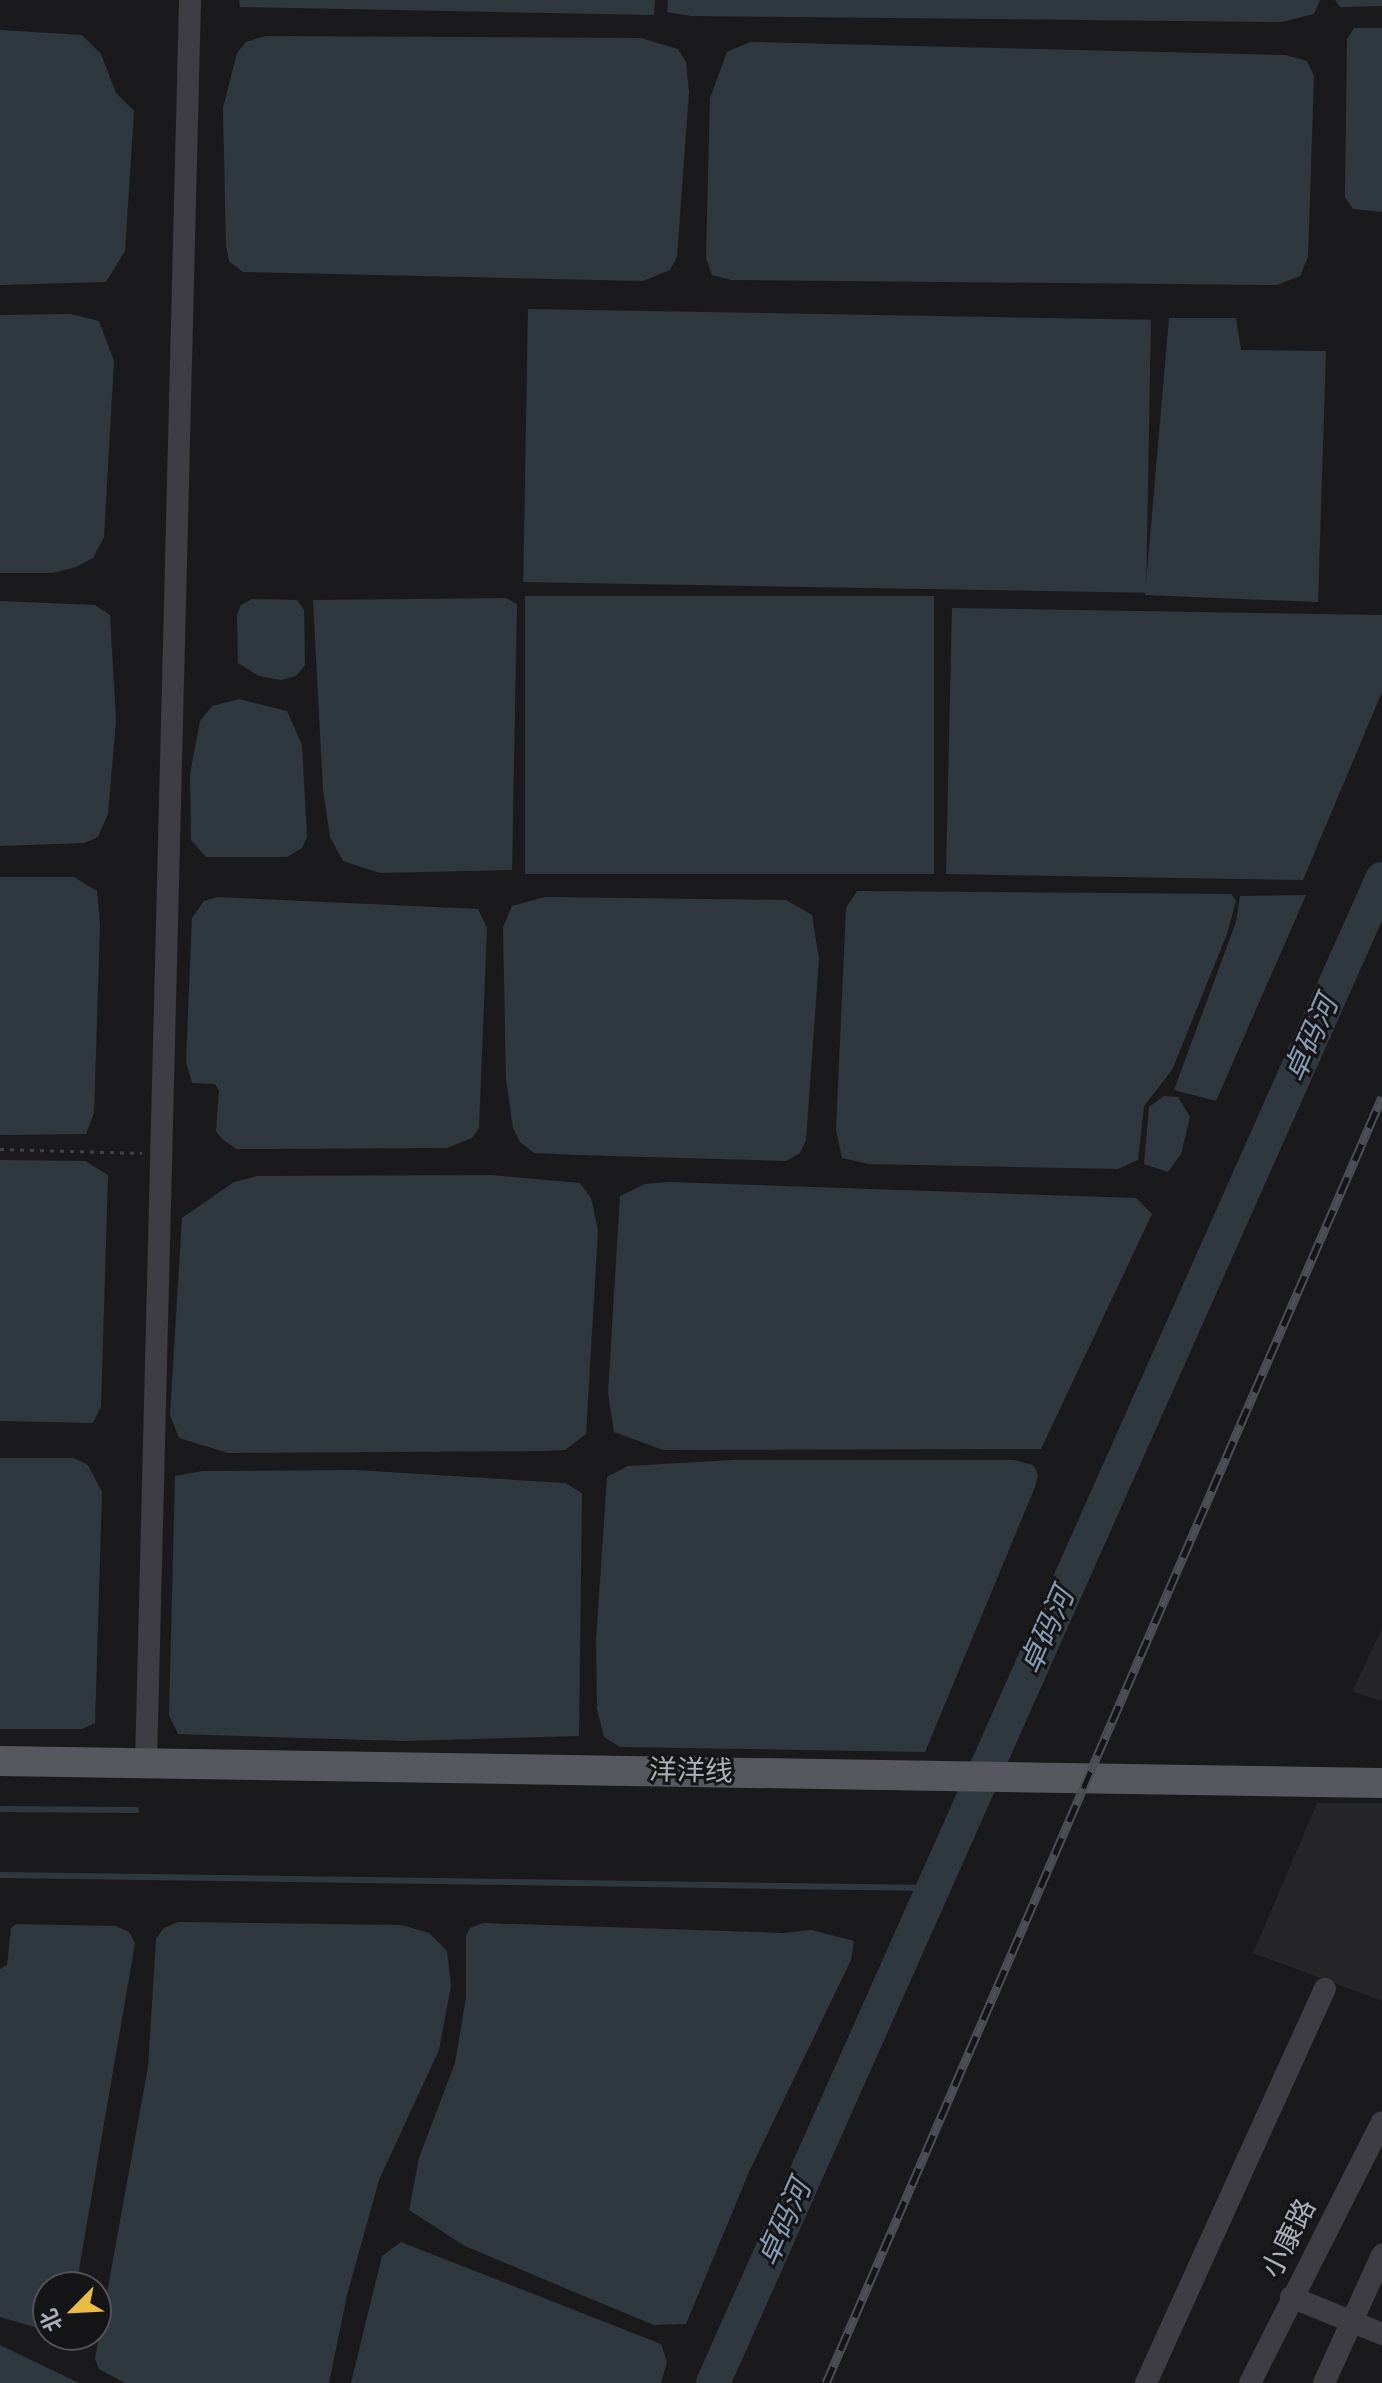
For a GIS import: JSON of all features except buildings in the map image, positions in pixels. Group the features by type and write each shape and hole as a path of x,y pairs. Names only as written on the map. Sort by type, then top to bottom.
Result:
{"main road":[{"name":"洋洋线","path":"0,1761 1382,1783"}],"street":[{"path":"146,1763 158,1154 190,0"},
{"path":"1146,2383 1325,1989"},
{"name":"小康路","path":"1250,2383 1382,2122"},
{"path":"1324,2383 1382,2255"},
{"path":"1291,2297 1349,2324 1382,2334"}],"path":[{"path":"0,1149 158,1154"}],"shaded area":[{"path":"239,0 655,0 654,15 240,7"},
{"path":"668,0 1320,0 1314,14 1281,22 691,16 667,12"},
{"path":"1335,0 1382,0 1382,6 1340,7"},
{"path":"1354,28 1382,28 1382,212 1353,209 1345,197 1347,39"},
{"path":"0,30 82,35 101,54 116,93 134,111 125,251 106,282 0,285"},
{"path":"266,36 641,38 678,49 686,62 689,92 677,257 670,270 643,281 243,272 229,261 226,245 223,108 237,53 246,42"},
{"path":"750,42 1285,55 1307,61 1314,76 1308,257 1300,276 1277,285 731,280 712,275 706,258 710,98 727,52"},
{"path":"528,309 1151,320 1146,593 523,582"},
{"path":"71,314 99,321 114,361 104,537 93,558 76,567 53,573 0,573 0,315"},
{"path":"1169,318 1236,318 1241,350 1326,351 1318,602 1145,595"},
{"path":"525,596 934,596 934,874 525,874"},
{"path":"506,598 517,604 512,870 380,873 343,861 330,837 323,790 313,600"},
{"path":"252,599 297,600 304,610 305,665 296,676 281,680 259,676 238,663 237,615 241,605"},
{"path":"0,601 95,605 110,615 116,721 108,814 98,837 84,843 0,846"},
{"path":"952,608 1382,615 1382,692 1303,880 946,874"},
{"path":"239,699 287,711 302,745 307,837 302,848 287,857 206,857 191,840 190,774 200,721 212,706"},
{"path":"0,877 74,877 97,891 100,925 94,1113 86,1134 0,1135"},
{"path":"857,891 1231,894 1236,901 1227,934 1172,1070 1144,1106 1138,1160 1118,1169 869,1164 842,1158 836,1130 846,908"},
{"path":"1306,895 1216,1101 1174,1090 1236,922 1240,896"},
{"path":"218,897 478,909 487,928 479,1128 472,1138 447,1148 237,1149 223,1140 216,1131 219,1091 215,1084 192,1083 186,1062 192,918 204,901"},
{"path":"545,897 786,900 812,915 819,959 806,1140 800,1153 786,1161 577,1155 534,1153 520,1142 513,1128 506,1079 503,927 512,906"},
{"path":"1164,1096 1178,1097 1190,1117 1181,1154 1168,1172 1144,1164 1149,1107"},
{"path":"0,1160 85,1161 108,1175 101,1406 93,1423 0,1421"},
{"path":"491,1175 580,1183 591,1198 598,1230 586,1434 565,1450 545,1451 228,1453 179,1438 170,1415 182,1218 234,1182 257,1176"},
{"path":"669,1182 1136,1198 1152,1214 1041,1449 663,1450 614,1432 608,1393 620,1196 645,1184"},
{"path":"0,1458 74,1458 88,1465 102,1492 95,1723 82,1729 0,1729"},
{"path":"733,1460 1014,1460 1033,1465 1038,1474 1035,1487 925,1752 620,1747 604,1737 597,1709 596,1640 607,1477 628,1466"},
{"path":"356,1470 565,1483 582,1493 579,1736 402,1741 178,1734 169,1715 175,1476 203,1471"},
{"path":"1382,1628 1382,1701 1352,1692"},
{"path":"1317,1803 1382,1803 1382,2001 1253,1953"},
{"path":"178,1922 401,1925 429,1933 447,1951 451,1986 439,2050 379,2180 347,2295 329,2383 125,2383 99,2369 95,2359 96,2351 112,2351 111,2271 148,2067 156,1939 164,1928"},
{"path":"483,1923 783,1933 811,1930 854,1941 851,1960 749,2172 686,2324 654,2325 465,2246 409,2210 419,2158 455,2063 466,1998 466,1936 470,1928"},
{"path":"16,1924 116,1926 129,1932 135,1943 79,2271 32,2271 32,2326 0,2317 0,1969 7,1965 11,1928"},
{"path":"401,2242 661,2344 667,2362 661,2383 351,2383 382,2256"},
{"path":"0,2345 79,2383 0,2383"}],"waterway":[{"name":"卓码河","path":"713,2383 1382,879"},
{"path":"0,1809 136,1810"},
{"path":"0,1875 934,1888"}],"railway":[{"path":"826,2383 1382,1097"}]}
